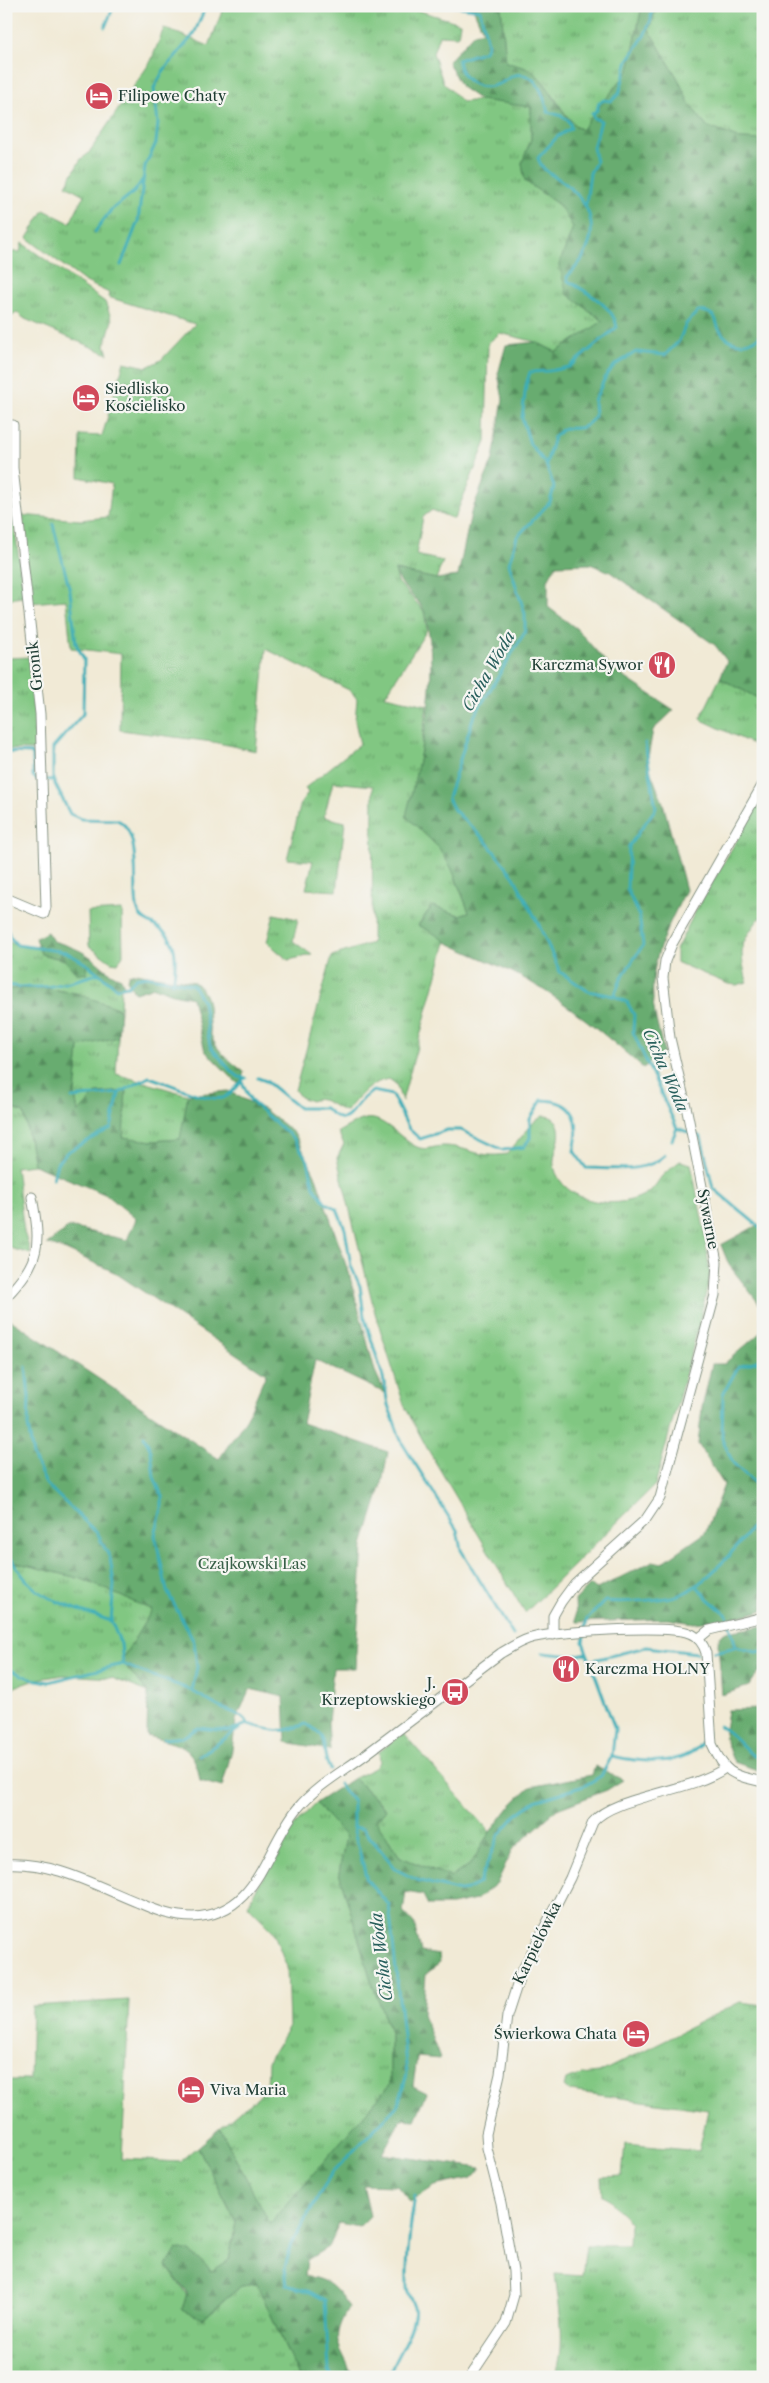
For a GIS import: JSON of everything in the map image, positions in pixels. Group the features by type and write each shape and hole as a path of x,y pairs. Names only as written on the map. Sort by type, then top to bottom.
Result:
{"street":[{"name":"Gronik","path":"6,425 13,425 16,495 40,714 46,907 44,914 6,898"},
{"name":"Sywarne","path":"553,1634 553,1616 561,1602 576,1583 646,1519 660,1498 715,1295 717,1262 687,1111 670,1038 663,978 665,961 672,944 763,784"},
{"path":"6,1297 21,1281 34,1260 38,1232 32,1197"},
{"path":"698,1639 709,1630 763,1616"},
{"path":"6,1864 31,1865 64,1873 171,1915 202,1916 220,1911 240,1898 253,1886 284,1828 312,1793 501,1653 528,1639 553,1634 664,1629 691,1633 704,1646 708,1666 712,1744 724,1768 736,1776 763,1782"},
{"name":"Karpielówka","path":"470,2377 506,2323 512,2310 514,2295 514,2272 501,2203 486,2148 486,2134 500,2074 507,2016 521,1973 570,1878 593,1822 598,1816 622,1805 696,1783 715,1775 724,1768"}],"green space":[{"path":"224,6 403,6 460,23 458,36 439,35 433,53 443,82 462,102 480,100 531,106 531,139 522,163 525,181 559,205 574,227 559,265 604,321 556,352 536,342 500,333 488,343 486,442 454,519 432,510 423,517 416,555 443,561 436,579 395,570 398,582 424,611 427,630 385,696 427,705 420,756 407,816 439,848 452,869 469,912 459,915 432,906 418,925 429,929 446,942 402,1101 396,1084 389,1079 370,1087 346,1111 325,1101 311,1101 300,1097 295,1090 332,956 372,943 373,786 333,782 324,817 345,822 337,891 306,889 313,861 287,859 301,803 308,793 305,788 360,744 355,721 357,699 351,691 266,649 256,751 213,742 120,730 121,654 71,648 66,600 31,603 20,515 80,520 108,517 112,484 79,477 80,435 102,436 124,362 147,367 161,360 195,324 108,297 109,293 84,281 27,238 44,210 70,223 84,195 66,185 81,159 88,154 151,61 164,28 209,46"},
{"path":"469,6 501,6 506,62 524,67 533,72 546,86 568,117 581,130 629,70 642,6 657,6 649,30 677,77 689,103 706,126 740,139 763,140 763,701 720,678 727,661 715,645 610,572 590,564 556,565 548,580 548,607 577,629 612,669 674,710 653,730 647,763 663,803 686,890 662,943 654,970 654,1006 664,1052 643,1068 587,1021 543,989 500,966 454,946 418,926 432,906 459,915 469,912 452,869 439,848 406,816 423,741 430,688 431,662 425,613 423,608 406,589 395,570 436,579 458,576 471,513 493,459 503,399 498,374 506,345 536,342 556,352 603,321 567,294 559,265 573,227 559,205 525,181 522,163 531,139 531,107 480,100 461,87 448,62 474,33 483,31 473,8"},
{"path":"501,6 642,6 629,70 582,131 568,118 546,85 532,71 506,63"},
{"path":"657,6 763,6 763,140 740,139 706,126 689,103 677,77 649,30"},
{"path":"22,243 105,302 112,320 105,345 108,354 25,319 16,312 10,318 6,317 6,252 20,252"},
{"path":"6,475 8,475 24,597 6,599"},
{"path":"31,657 37,715 37,750 6,749 6,658"},
{"path":"720,678 763,701 763,749 700,719"},
{"path":"763,795 763,921 760,917 748,934 743,947 742,954 747,982 737,985 728,984 676,962 676,950 695,912"},
{"path":"122,910 123,955 118,963 111,962 89,946 88,912"},
{"path":"274,914 298,919 293,941 312,955 288,960 267,942"},
{"path":"47,932 53,941 85,953 108,971 121,978 124,987 116,986 86,963 87,974 76,973 65,960 41,954 36,938"},
{"path":"6,933 9,942 23,947 38,946 41,954 65,960 76,973 86,963 116,986 121,987 120,1009 75,993 43,988 6,989"},
{"path":"135,973 194,982 201,989 207,1002 210,1032 213,1040 223,1053 244,1072 241,1081 237,1083 205,1051 192,998 154,987 135,993 127,980 128,975"},
{"name":"Czajkowski Las","path":"43,988 76,993 120,1009 118,1037 79,1047 75,1094 78,1113 96,1093 126,1091 123,1137 152,1141 180,1139 188,1095 228,1091 265,1110 295,1134 316,1177 350,1277 375,1371 385,1393 315,1360 302,1423 388,1452 381,1488 363,1545 355,1668 333,1668 328,1723 330,1750 286,1742 284,1697 250,1689 236,1720 232,1750 222,1787 200,1781 194,1760 184,1748 177,1744 147,1736 148,1692 121,1661 152,1610 82,1579 6,1560 6,1317 219,1459 247,1418 266,1374 114,1272 66,1250 47,1244 69,1227 127,1240 136,1219 107,1195 34,1165 24,1113 6,1106 6,989"},
{"path":"118,1037 116,1074 188,1095 181,1139 152,1141 123,1137 125,1091 78,1113 75,1094 79,1046"},
{"path":"6,1106 24,1113 34,1165 16,1167 24,1232 31,1254 6,1247"},
{"path":"543,1116 554,1119 559,1128 560,1133 554,1156 554,1166 559,1179 568,1189 581,1197 609,1203 638,1198 650,1191 662,1176 680,1161 691,1164 704,1229 710,1275 699,1324 655,1485 525,1613 427,1448 404,1405 375,1313 337,1158 344,1144 338,1132 364,1119 377,1120 383,1123 411,1144 420,1148 443,1146 480,1154 497,1155 507,1154 534,1122"},
{"path":"763,1222 763,1610 731,1619 694,1623 667,1619 576,1622 575,1600 590,1585 597,1589 653,1561 662,1563 705,1533 724,1485 698,1444 702,1408 712,1364 724,1364 761,1332 761,1306 729,1265 721,1245"},
{"path":"6,1560 82,1579 152,1610 121,1661 148,1692 112,1678 64,1675 38,1679 6,1690"},
{"path":"763,1626 763,1673 758,1673 749,1686 722,1695 718,1643 720,1636 726,1632"},
{"path":"763,1709 763,1772 734,1762 724,1737 728,1710"},
{"path":"403,1733 490,1832 471,1864 451,1877 400,1857 376,1821 386,1808 354,1778 375,1768 380,1761 379,1752"},
{"path":"595,1766 623,1780 607,1790 557,1809 512,1850 497,1883 476,1900 452,1905 428,1905 423,1895 406,1892 403,1911 414,1923 421,1952 439,1955 440,1963 426,1974 423,2014 440,2059 417,2057 413,2086 427,2093 415,2120 401,2119 382,2154 481,2168 472,2178 435,2186 410,2202 397,2186 363,2185 370,2216 359,2227 339,2223 328,2247 307,2260 305,2276 326,2282 340,2294 349,2307 339,2328 338,2343 353,2377 299,2377 257,2284 241,2286 203,2319 182,2310 187,2293 167,2266 177,2249 190,2252 212,2271 229,2260 236,2222 198,2147 220,2128 270,2224 390,2084 390,2032 370,1977 339,1873 346,1837 316,1803 354,1778 386,1809 376,1821 400,1857 451,1877 471,1864 490,1832 511,1805 530,1787 592,1775"},
{"path":"316,1803 346,1836 339,1873 370,1977 390,2032 390,2084 270,2225 220,2128 267,2089 268,2061 289,2026 287,1967 273,1931 247,1905 291,1829"},
{"path":"129,2000 122,2159 180,2162 198,2147 236,2222 229,2261 212,2271 190,2252 167,2266 203,2319 241,2286 257,2284 299,2377 6,2377 6,2080 30,2080 32,2006"},
{"path":"740,2002 763,2005 763,2377 555,2377 561,2352 561,2339 555,2274 582,2276 586,2246 629,2246 630,2224 611,2201 602,2196 601,2177 622,2176 625,2144 699,2151 708,2110 570,2091 564,2086 566,2080 581,2075 599,2073"}],"waterway":[{"path":"105,27 114,6"},
{"path":"121,265 138,221 145,166 156,143 158,123 154,88 164,70 194,34 206,6"},
{"name":"Cicha Woda","path":"455,6 480,10 488,44 485,51 458,60 467,80 473,84 486,87 501,83 515,75 529,77 542,92 548,112 566,118 570,124 571,128 557,137 538,158 546,171 578,195 589,214 591,235 588,247 580,262 567,277 568,281 590,294 605,306 615,319 617,327 569,367 530,372 526,385 522,418 530,444 546,464 554,487 550,502 517,537 509,564 525,614 525,632 473,718 448,798 454,810 485,840 514,877 539,925 560,972 588,991 614,996 627,1002 634,1015 633,1032 677,1128 701,1137 713,1188 763,1230"},
{"path":"586,204 590,173 596,162 593,147 601,121 594,118 592,114 597,110 599,103 604,100 611,101 619,94 628,60 644,36 651,20 652,6"},
{"path":"95,232 111,210 134,192 143,179"},
{"path":"546,464 554,437 564,428 585,426 595,416 594,401 606,376 615,365 636,352 665,355 679,341 686,324 698,311 712,314 723,335 734,342 745,343 763,334"},
{"path":"53,524 70,591 76,644 84,659 83,714 53,748 53,780 70,814 81,819 117,820 125,826 130,835 135,859 137,907 141,916 164,932 172,942 175,956 173,983"},
{"path":"614,996 622,977 643,945 639,915 627,889 629,846 656,808 645,743"},
{"path":"6,752 31,753 33,756 33,776 36,779 53,780"},
{"path":"6,925 10,937 17,945 66,952 88,965 117,988 128,986 136,978 146,976 193,985 203,1002 210,1046 231,1071 239,1077 246,1078"},
{"path":"6,985 19,987 52,986 97,974"},
{"path":"72,1098 119,1093 149,1077 207,1097 223,1098 231,1093 243,1080"},
{"path":"258,1078 266,1081 299,1108 325,1108 342,1119 349,1116 362,1100 373,1091 392,1095 409,1129 420,1139 447,1130 461,1130 503,1150 524,1147 530,1138 530,1119 542,1100 553,1101 569,1108 573,1114 577,1130 574,1151 586,1168 627,1169 648,1165 665,1155"},
{"path":"242,1082 251,1101 294,1139 308,1161 314,1187 326,1203 337,1209 345,1229 351,1266 360,1286 364,1316 383,1377 388,1405 402,1443 457,1530 461,1550 513,1635"},
{"path":"53,1179 57,1163 67,1152 111,1128 119,1093"},
{"path":"672,1140 677,1128"},
{"name":"Cicha Woda","path":"763,1359 738,1367 723,1394 722,1438 733,1463 763,1491"},
{"path":"26,1367 29,1397 28,1426 33,1456 46,1484 97,1533 110,1558 114,1584 111,1621"},
{"path":"144,1436 151,1451 154,1477 162,1496 162,1508 155,1535 167,1591 194,1642 197,1667 192,1691"},
{"name":"Cicha Woda","path":"332,2377 329,2370 325,2300 310,2292 287,2285 285,2267 292,2243 331,2174 398,2105 407,2074 389,1905 367,1880 353,1827 363,1829 397,1870 417,1880 460,1891 467,1890 479,1883 499,1835 516,1815 535,1801 584,1786 601,1776 612,1756 615,1729 583,1642 587,1619 605,1601 658,1599 684,1593 717,1568 748,1533 763,1510"},
{"path":"6,1551 24,1577 38,1591 63,1604 111,1621 121,1644 123,1664 192,1691 219,1707 239,1715 248,1724 277,1730 290,1729 305,1724 314,1729 322,1739 330,1769"},
{"path":"696,1585 708,1599 727,1615 736,1647"},
{"path":"590,1661 646,1647 697,1653"},
{"path":"714,1652 736,1647 756,1652 763,1651"},
{"path":"543,1653 574,1656 586,1653"},
{"path":"6,1668 31,1679 49,1682 123,1664"},
{"path":"164,1739 183,1737 198,1728 228,1731 248,1724"},
{"path":"719,1726 733,1735 753,1756 763,1756"},
{"path":"199,1756 239,1729"},
{"path":"612,1756 644,1761 678,1758 698,1748 707,1733"},
{"path":"339,1784 353,1802 353,1827"},
{"path":"389,2377 394,2362 409,2333 415,2313 407,2288 409,2242 415,2196"}],"place":[{"name":"Filipowe Chaty","path":"99,96"},
{"name":"Siedlisko Kościelisko","path":"86,398"},
{"name":"Karczma Sywor","path":"662,665"},
{"name":"Karczma HOLNY","path":"566,1669"},
{"name":"J. Krzeptowskiego","path":"455,1692"},
{"name":"Świerkowa Chata","path":"636,2034"},
{"name":"Viva Maria","path":"191,2090"}]}
